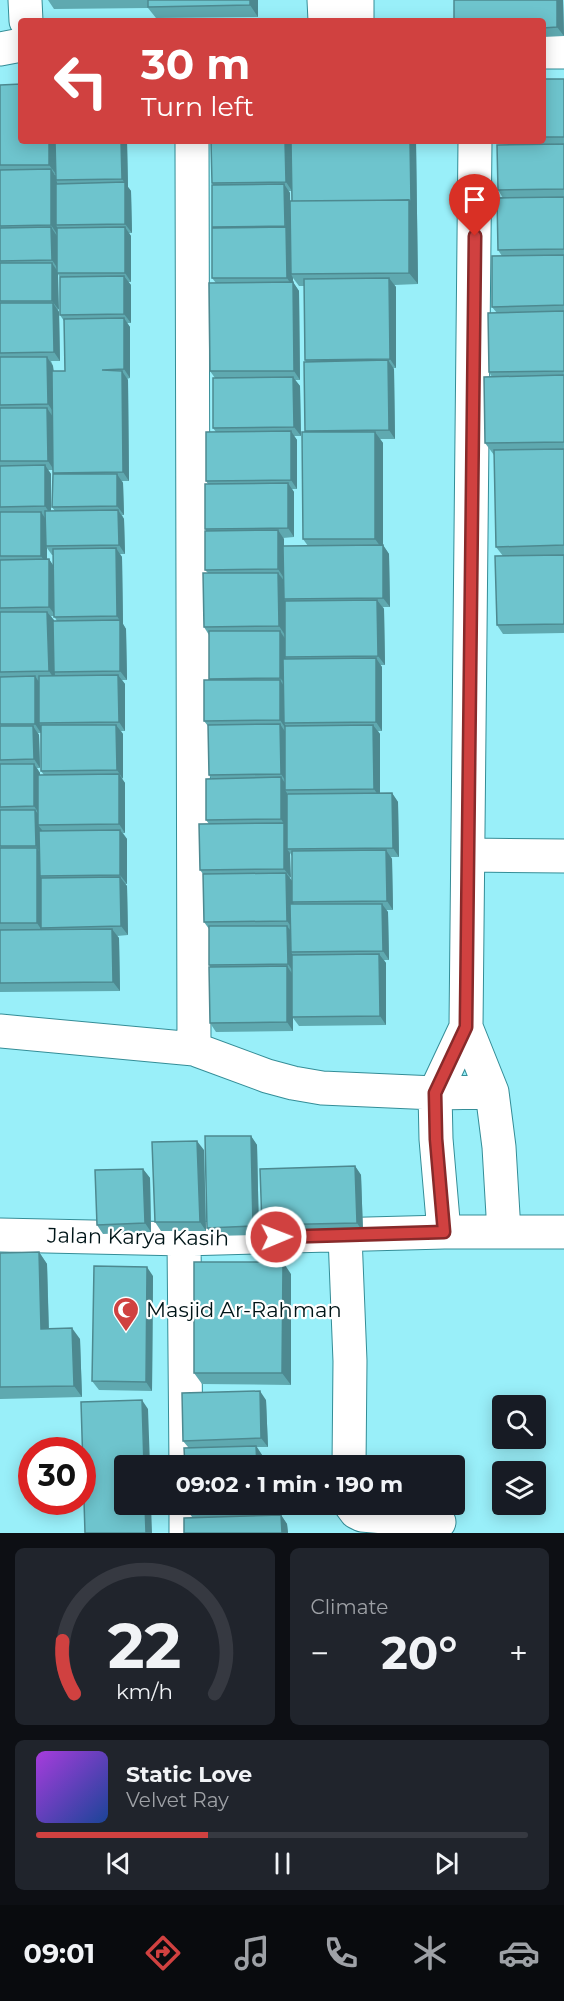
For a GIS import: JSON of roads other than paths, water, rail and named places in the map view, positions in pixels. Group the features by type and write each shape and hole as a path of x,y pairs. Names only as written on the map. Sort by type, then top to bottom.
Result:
{"street":[{"path":"25,0 26,18"},
{"path":"324,0 324,18"},
{"path":"357,0 357,18"},
{"path":"0,49 18,46"},
{"path":"546,52 564,52"},
{"path":"192,144 194,1049"},
{"path":"476,144 466,1027 492,1092 499,1146 504,1232"},
{"path":"468,855 564,856"},
{"path":"444,1232 436,1139 435,1093 466,1027"},
{"path":"0,1031 194,1049 267,1076 293,1083 353,1090 435,1093 492,1092"},
{"name":"Jalan Karya Kasih","path":"0,1235 184,1239 444,1232 564,1232"},
{"path":"345,1236 350,1361 349,1455"},
{"path":"184,1239 186,1455"},
{"path":"186,1515 186,1533"},
{"path":"363,1515 439,1522"}],"place":[{"name":"Masjid Ar-Rahman","path":"126,1333"}]}
